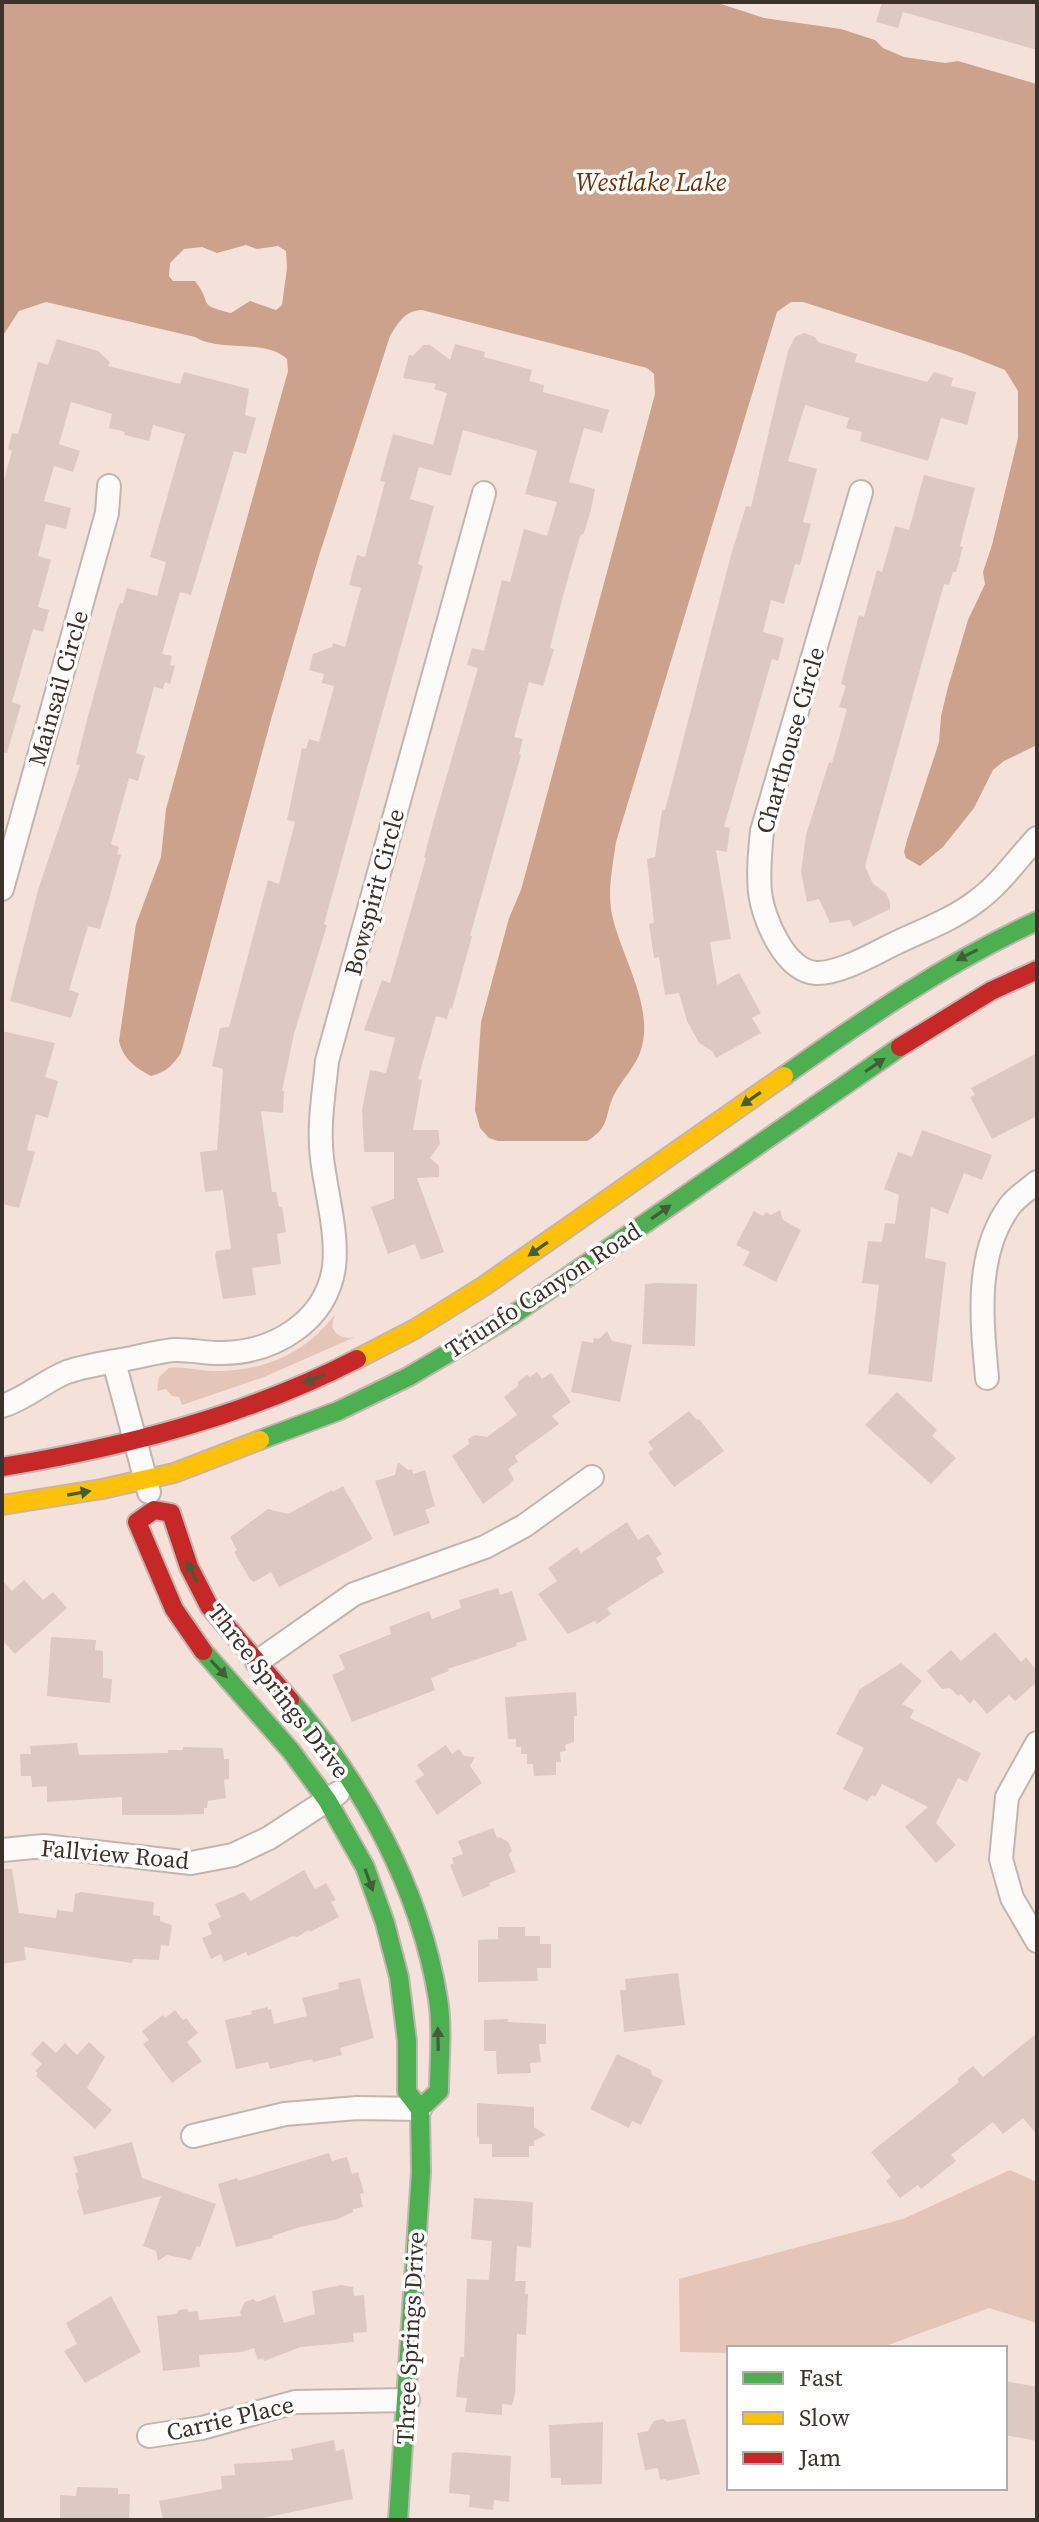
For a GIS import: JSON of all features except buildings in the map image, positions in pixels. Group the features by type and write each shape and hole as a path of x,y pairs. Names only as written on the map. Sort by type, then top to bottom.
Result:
{"street":[{"name":"Mainsail Circle","path":"2,889 107,513 109,486"},
{"name":"Charthouse Circle","path":"861,492 762,831 759,861 761,896 773,932 786,955 798,966 814,973 854,962 956,914 990,889 1037,838"},
{"name":"Bowspirit Circle","path":"114,1362 174,1350 222,1353 258,1350 284,1339 308,1320 324,1297 334,1268 333,1232 321,1155 327,1061 484,493"},
{"name":"Triunfo Canyon Road","path":"2,1467 135,1442 242,1408 328,1372 402,1336 467,1298 865,1020 953,963 1037,921"},
{"name":"Triunfo Canyon Road","path":"2,1505 174,1473 338,1411 408,1377 511,1316 922,1032 991,991 1037,970"},
{"path":"987,1378 981,1310 992,1235 1010,1205 1037,1182"},
{"path":"2,1406 17,1402 66,1372 114,1362 135,1442"},
{"name":"Three Springs Drive","path":"135,1442 154,1510"},
{"path":"257,1662 354,1594 485,1547 524,1526 592,1477"},
{"name":"Three Springs Drive","path":"398,2520 421,2172 420,2109 407,2092 407,2041 399,1977 385,1923 365,1867 327,1800 291,1751 205,1654 174,1609 137,1522 154,1510 171,1513 188,1569 216,1617 314,1727 380,1830 403,1878 423,1940 438,2002 439,2091 420,2109"},
{"path":"1037,1743 1007,1797 1001,1859 1012,1898 1037,1941"},
{"name":"Fallview Road","path":"2,1850 44,1846 191,1863 233,1855 269,1838 352,1783"},
{"path":"193,2136 285,2114 357,2108 420,2109"},
{"name":"Carrie Place","path":"149,2436 202,2428 295,2402 408,2400"}],"shaded area":[{"path":"335,1314 332,1326 336,1333 355,1337 264,1377 182,1405 179,1397 172,1396 166,1389 157,1391 159,1377 169,1368 231,1370 282,1358 311,1340"},
{"path":"1010,2170 1037,2182 1037,2323 989,2308 885,2346 727,2346 727,2353 680,2352 679,2279 903,2219"}],"water":[{"name":"Westlake Lake","path":"2,2 715,2 764,18 841,29 875,40 883,48 904,57 945,63 958,61 1037,84 1037,745 993,770 974,808 943,847 920,866 906,858 907,840 939,742 948,687 968,620 985,584 983,572 1018,438 1018,391 1005,370 962,353 803,302 791,302 777,312 616,842 610,884 611,909 644,1017 640,1053 614,1095 600,1131 587,1141 498,1141 489,1138 480,1128 475,1110 481,1022 509,918 521,890 655,394 654,374 647,368 422,310 411,313 403,318 390,336 318,559 181,1053 168,1068 151,1076 131,1062 119,1041 136,924 161,857 166,809 288,371 287,359 267,349 206,342 46,302 19,311 2,337","holes":["246,245 257,249 278,246 286,251 282,305 276,310 250,301 231,313 220,310 207,303 195,281 173,281 169,276 170,263 184,249 202,247 217,253"]}],"traffic: fast":[{"path":"784,1076 939,973 1037,921"},
{"path":"260,1440 338,1411 408,1377 511,1316 900,1047"},
{"path":"203,1651 291,1751 327,1800 365,1867 385,1923 399,1977 407,2041 407,2092 420,2109 421,2172 398,2520"},
{"path":"290,1700 317,1732 364,1802 385,1839 418,1917 438,1999 441,2033 439,2091 420,2109"}],"traffic: slow":[{"path":"357,1359 415,1329 484,1286 784,1076"},
{"path":"2,1505 102,1489 174,1473 260,1440"}],"traffic: jam":[{"path":"900,1047 991,991 1037,970"},
{"path":"2,1467 93,1450 184,1427 272,1397 357,1359"},
{"path":"203,1651 174,1609 137,1522 154,1510 171,1513 189,1567 209,1606 290,1700"}]}
